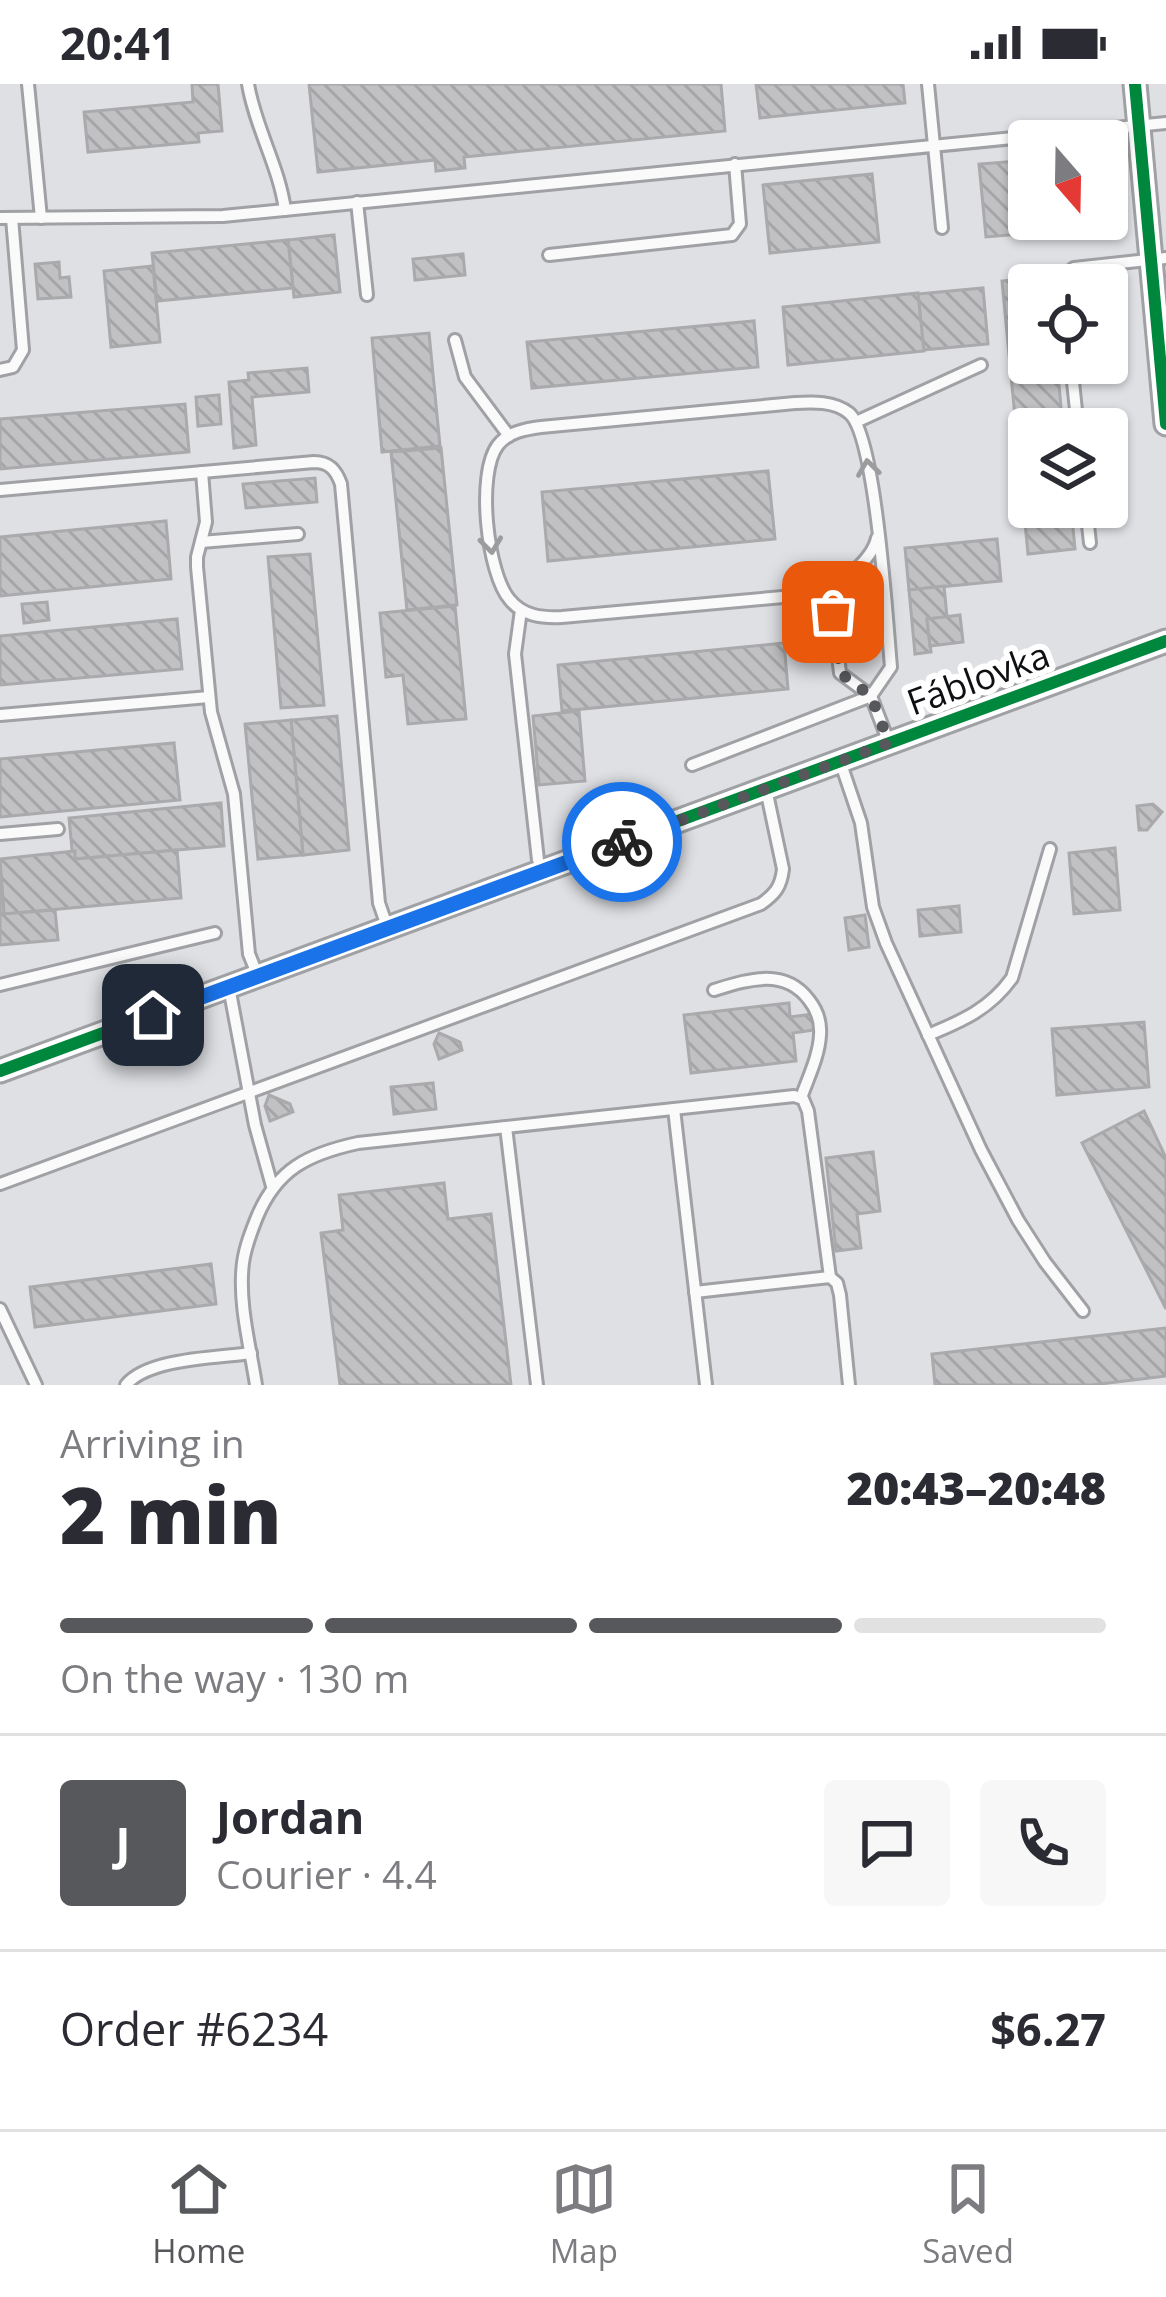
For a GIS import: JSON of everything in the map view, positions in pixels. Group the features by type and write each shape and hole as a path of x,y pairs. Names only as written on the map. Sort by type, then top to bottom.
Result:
{"street":[{"path":"1135,84 1159,259 1166,424"},
{"name":"Fáblovka","path":"0,1070 1166,640"}],"lane":[{"path":"28,84 41,218"},
{"path":"248,84 278,173 285,210"},
{"path":"928,84 942,228"},
{"path":"0,370 13,367 23,350 6,218 223,216 1166,123"},
{"path":"550,255 732,235 740,224 736,164"},
{"path":"357,202 367,295"},
{"path":"1112,264 1159,259"},
{"path":"455,340 465,377 509,436"},
{"path":"856,422 982,364"},
{"path":"692,765 871,696 891,668 877,538 866,452 856,422 838,407 814,402 541,427 500,443 488,472 487,506 497,578 521,610 537,616 824,592 870,555 877,538"},
{"path":"0,490 314,462 328,465 338,475 380,903 388,928"},
{"path":"202,472 206,521 197,567 209,697 234,794 250,953 258,976"},
{"path":"1088,528 1090,543"},
{"path":"201,542 298,534"},
{"path":"824,592 833,612 840,673 871,696 889,743"},
{"path":"521,610 515,654 538,860"},
{"path":"0,716 209,697"},
{"path":"841,761 861,823 873,907 886,943 1018,1220 1083,1311"},
{"path":"0,1184 761,904 775,894 783,869 766,789"},
{"path":"0,834 58,829"},
{"path":"928,1035 984,1008 1012,978 1050,849"},
{"path":"0,985 215,933"},
{"path":"714,990 763,978 780,979 805,994 816,1010 820,1041 801,1098 808,1111 830,1277 838,1288 849,1385"},
{"path":"229,987 272,1186"},
{"path":"256,1385 242,1264 272,1186 296,1164 358,1143 801,1098"},
{"path":"674,1109 706,1385"},
{"path":"506,1127 537,1385"},
{"path":"695,1292 830,1277"},
{"path":"0,1310 36,1385"},
{"path":"126,1385 146,1369 251,1353"}],"building":[{"path":"192,84 218,84 222,131 198,133 199,142 88,152 84,112 193,102"},
{"path":"309,84 721,84 725,131 464,157 465,168 436,171 435,160 318,172"},
{"path":"756,84 903,84 905,103 760,118"},
{"path":"1008,162 1008,235 986,237 979,164"},
{"path":"872,174 879,242 770,253 763,185"},
{"path":"334,235 340,292 294,297 288,240"},
{"path":"288,240 293,288 157,301 152,253"},
{"path":"463,254 465,275 415,280 413,259"},
{"path":"59,262 60,278 69,277 71,297 38,299 35,264"},
{"path":"153,266 160,342 111,347 104,271"},
{"path":"1008,280 1008,344 1002,281"},
{"path":"983,288 988,344 922,350 917,294"},
{"path":"918,293 924,351 788,365 783,307"},
{"path":"754,321 758,367 532,388 527,342"},
{"path":"429,333 440,446 382,452 372,338"},
{"path":"307,368 309,392 252,397 256,445 234,448 229,382 249,380 248,373"},
{"path":"1012,384 1059,384 1061,408 1014,408"},
{"path":"219,395 221,424 198,426 196,397"},
{"path":"185,404 189,452 0,469 0,419"},
{"path":"441,448 457,605 407,610 391,452"},
{"path":"768,471 775,539 548,561 542,492"},
{"path":"315,478 317,502 246,508 243,484"},
{"path":"166,521 171,579 0,596 0,537"},
{"path":"1026,528 1073,528 1075,549 1028,554"},
{"path":"997,539 1001,581 909,590 905,548"},
{"path":"310,554 324,705 281,708 268,557"},
{"path":"944,586 947,617 927,619 931,652 915,654 909,590"},
{"path":"869,595 871,615 853,617 851,597"},
{"path":"47,602 49,620 24,623 22,604"},
{"path":"455,606 466,719 408,724 403,675 386,677 380,613"},
{"path":"853,613 856,644 821,647 818,616"},
{"path":"871,615 873,635 855,637 853,617"},
{"path":"960,615 963,642 930,646 927,619"},
{"path":"177,619 182,669 0,685 0,636"},
{"path":"784,643 788,689 562,711 558,665"},
{"path":"579,711 585,781 539,785 533,716"},
{"path":"337,716 349,850 303,855 291,720"},
{"path":"291,720 303,855 258,859 245,724"},
{"path":"174,743 180,800 0,817 0,759"},
{"path":"221,803 224,846 75,859 69,818"},
{"path":"1153,804 1162,812 1147,830 1139,830 1137,806"},
{"path":"1115,848 1120,910 1074,914 1069,853"},
{"path":"177,850 181,898 4,914 0,859 75,851 75,859"},
{"path":"0,872 4,914 55,910 58,940 0,945"},
{"path":"959,906 961,932 920,936 918,910"},
{"path":"865,915 869,947 849,950 845,918"},
{"path":"789,1003 790,1017 813,1014 814,1030 793,1033 796,1061 691,1073 684,1015"},
{"path":"1144,1022 1149,1087 1057,1095 1052,1029"},
{"path":"439,1033 460,1042 462,1050 439,1059 434,1044"},
{"path":"433,1083 436,1109 394,1114 391,1087"},
{"path":"269,1095 290,1104 293,1112 270,1121 265,1106"},
{"path":"1144,1111 1166,1158 1166,1309 1082,1143"},
{"path":"873,1152 880,1211 857,1214 861,1248 836,1251 826,1158"},
{"path":"444,1183 448,1219 491,1214 511,1385 340,1385 321,1233 343,1230 339,1195"},
{"path":"211,1264 216,1304 35,1327 30,1287"},
{"path":"1166,1328 1166,1376 1092,1385 935,1385 932,1354"}],"cycle path":[{"path":"1135,84 1166,424"},
{"path":"0,1071 1166,641"}],"way so far":[{"path":"622,842 889,743 871,696 840,673 833,612"}],"route":[{"path":"153,1015 622,842"}]}
